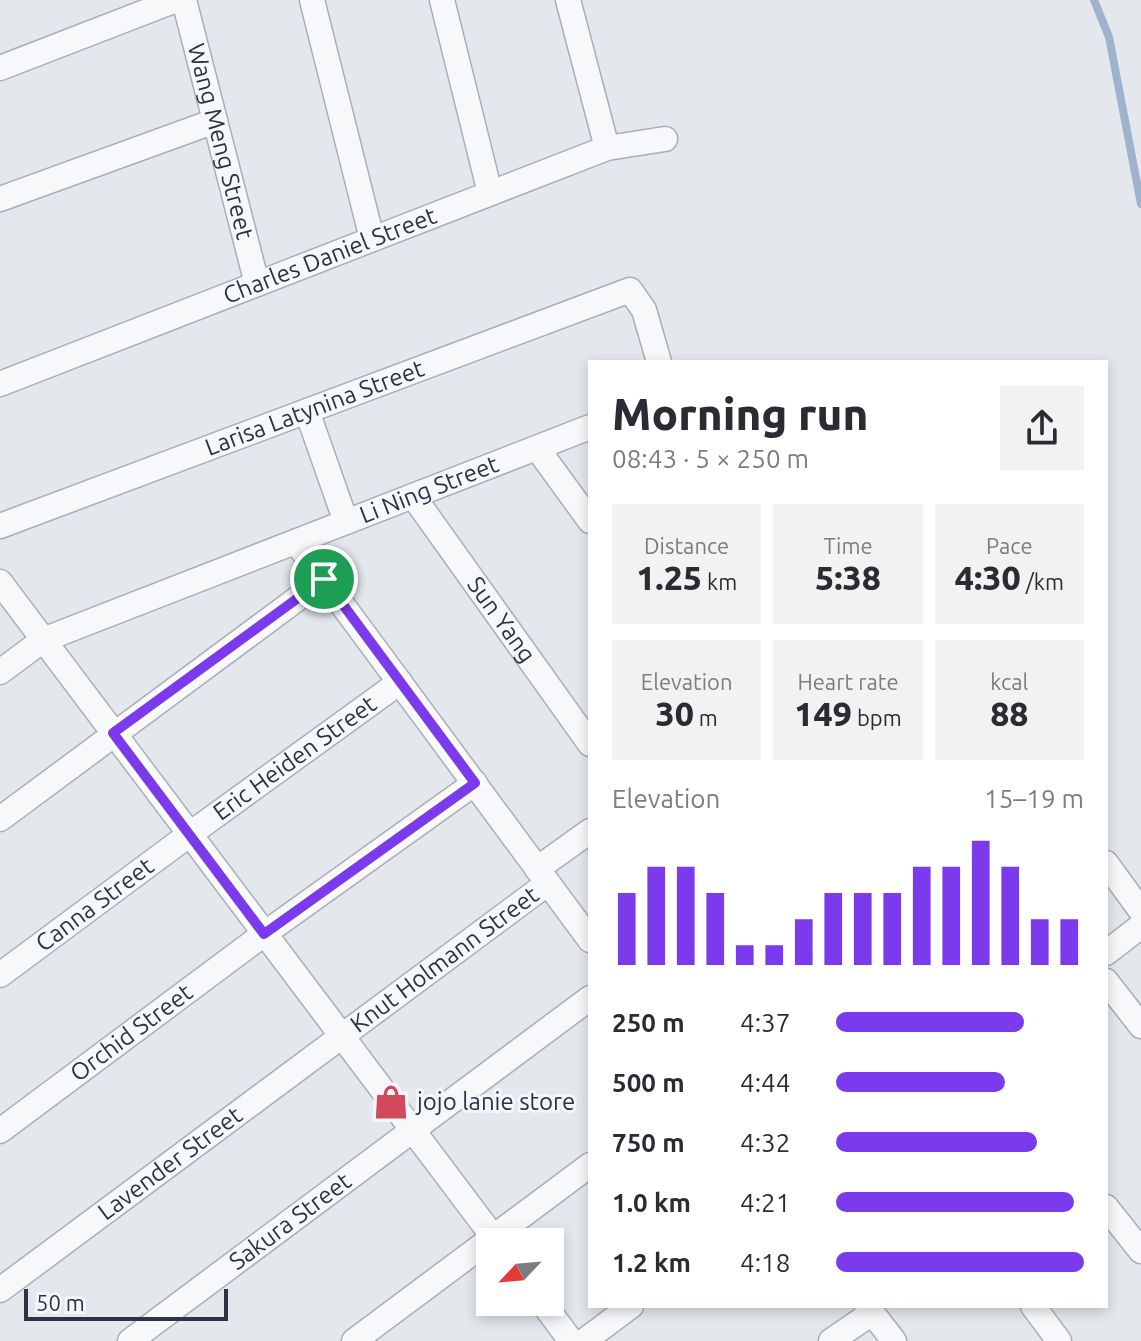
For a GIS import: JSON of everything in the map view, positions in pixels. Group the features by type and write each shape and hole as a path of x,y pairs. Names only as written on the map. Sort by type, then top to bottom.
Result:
{"street":[{"path":"0,68 176,0"},
{"name":"Wang Meng Street","path":"184,0 257,284"},
{"path":"312,0 372,239"},
{"path":"442,0 490,193"},
{"path":"568,0 607,148"},
{"path":"0,199 215,121"},
{"name":"Charles Daniel Street","path":"0,384 607,148 665,139"},
{"name":"Larisa Latynina Street","path":"0,526 630,290 644,310 658,360"},
{"path":"307,411 346,522"},
{"name":"Li Ning Street","path":"0,672 43,640 588,428"},
{"path":"537,448 588,518"},
{"name":"Sun Yang","path":"413,496 588,741"},
{"path":"296,542 588,937"},
{"path":"0,819 324,579"},
{"path":"0,582 486,1228"},
{"name":"Eric Heiden Street","path":"190,834 400,682"},
{"name":"Orchid Street","path":"0,1131 264,934 475,783"},
{"name":"Knut Holmann Street","path":"342,1037 543,876 588,833"},
{"name":"Canna Street","path":"0,975 190,834"},
{"path":"1108,866 1141,911"},
{"path":"1108,951 1141,926"},
{"path":"1108,984 1141,1026"},
{"name":"Sakura Street","path":"130,1341 588,999"},
{"name":"Lavender Street","path":"0,1290 342,1037"},
{"path":"510,1228 588,1167"},
{"path":"1108,1210 1141,1251"},
{"path":"354,1341 476,1254"},
{"path":"584,1341 628,1308"},
{"path":"1034,1308 1059,1341"},
{"path":"831,1341 870,1310 894,1341"},
{"path":"552,1316 571,1341"}],"waterway":[{"path":"1094,0 1109,37 1141,204"}],"place":[{"name":"jojo lanie store","path":"391,1102"}],"route":[{"path":"324,579 475,783 264,934 113,733 324,579"}]}
